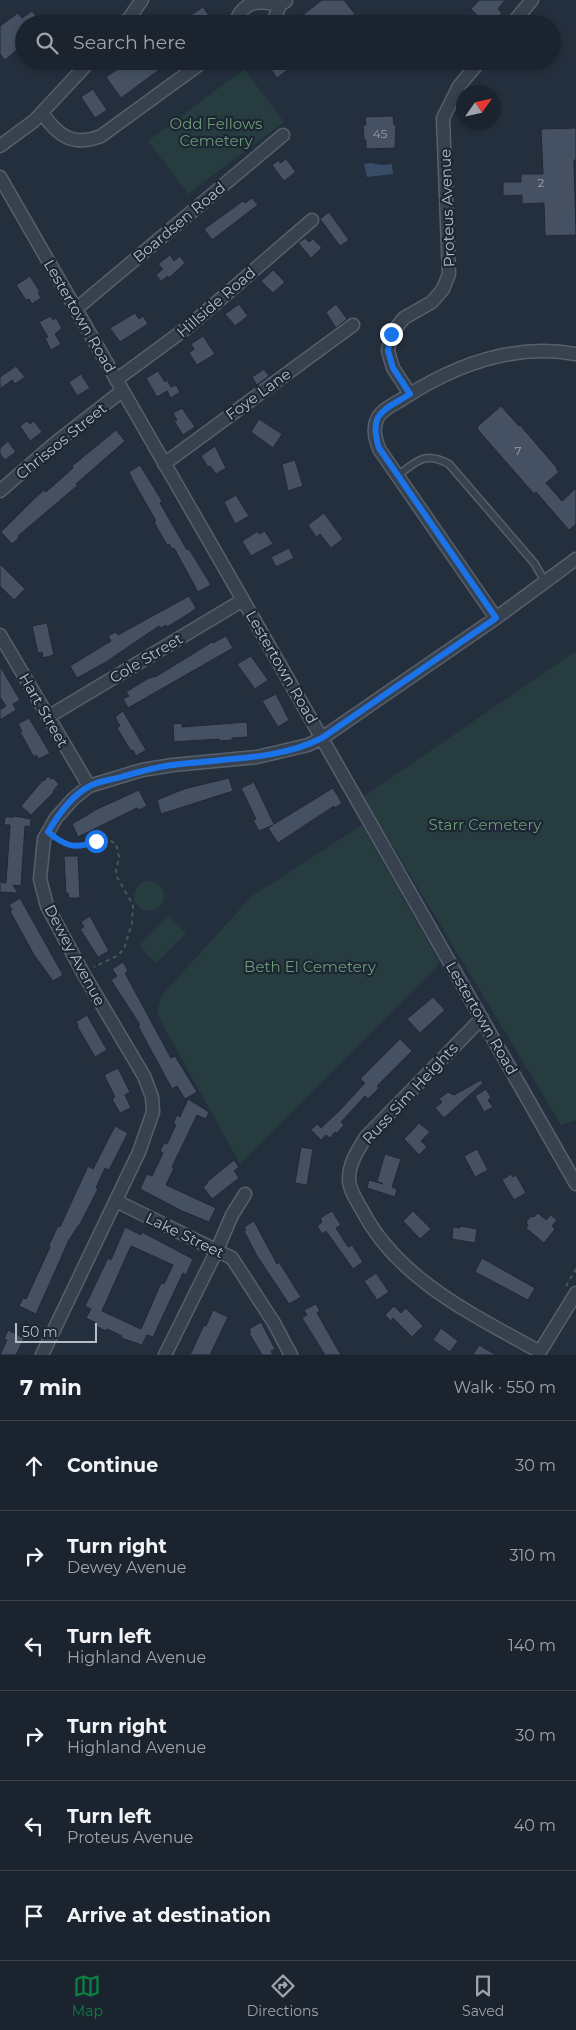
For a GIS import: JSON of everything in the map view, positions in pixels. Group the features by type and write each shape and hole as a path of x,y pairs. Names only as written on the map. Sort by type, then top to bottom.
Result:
{"street":[{"path":"131,15 142,0"},
{"path":"520,15 532,0"},
{"path":"238,15 239,12 252,3 284,2 277,15"},
{"path":"0,146 28,126 42,113 82,70"},
{"path":"42,113 55,131 61,135 78,141 90,140 101,136 192,70"},
{"name":"Proteus Avenue","path":"410,394 393,368 388,351 391,334 404,318 432,302 444,289 449,274 443,118 459,86 472,70"},
{"name":"Boardsen Road","path":"76,310 283,135"},
{"name":"Lestertown Road","path":"0,177 244,600 576,1184"},
{"name":"Hillside Road","path":"119,386 312,220"},
{"name":"Foye Lane","path":"164,464 353,325"},
{"path":"496,618 379,448 374,433 376,421 382,412 410,394 449,373 485,359 527,351 576,354"},
{"name":"Chrissos Street","path":"0,491 119,386"},
{"name":"Dewey Avenue","path":"42,1355 139,1152 153,1112 152,1097 144,1076 47,906 40,880 44,840 56,818 72,799 88,786 142,770 172,765 257,757 308,745 322,738 496,618 576,559"},
{"name":"Cole Street","path":"48,717 244,600"},
{"name":"Hart Street","path":"0,635 88,786"},
{"name":"Russ Sim Heights","path":"482,1018 366,1138 356,1153 350,1168 349,1180 353,1193 370,1224 395,1258 451,1302 539,1354"},
{"path":"165,1355 217,1250 232,1215 245,1194"},
{"name":"Lake Street","path":"116,1201 232,1258 274,1323 292,1355"},
{"path":"539,1354 576,1293"}],"lane":[{"path":"398,476 421,459 436,457 449,464 535,564 545,582"}],"path":[{"path":"48,832 68,846 85,846 104,837 112,840 116,844 119,856 116,871 117,877 133,905 132,923 124,949 117,956 83,972"}],"green space":[{"name":"Odd Fellows Cemetery","path":"243,70 245,70 284,122 188,194 148,141"},
{"name":"Starr Cemetery","path":"576,651 576,1120 561,1125 363,797"},
{"name":"Beth El Cemetery","path":"362,825 440,963 240,1164 157,1014 161,996 252,896"},
{"path":"149,881 160,885 164,896 160,907 149,911 138,907 134,896 138,885"},
{"path":"169,916 186,933 156,963 139,946"}],"water":[{"path":"364,164 392,164 393,174 367,177"}],"building":[{"path":"322,0 344,0 355,14 305,15"},
{"path":"479,0 505,0 498,9 502,13 500,15 477,15 471,9"},
{"path":"203,7 209,15 191,15"},
{"path":"32,11 35,15 26,15"},
{"path":"15,15 15,52 5,60 0,54 0,26"},
{"path":"116,70 159,70 121,98 106,77"},
{"path":"271,70 287,70 277,78"},
{"path":"93,89 107,110 95,118 81,97"},
{"path":"393,116 394,125 396,125 395,148 366,149 363,125 366,125 365,117"},
{"path":"576,128 576,160 574,160 576,235 545,236 544,203 522,204 522,195 503,196 503,182 521,182 521,174 543,174 541,129"},
{"path":"286,159 296,172 284,181 272,165 279,160 280,163"},
{"path":"252,198 258,205 212,240 204,229 243,201 245,203"},
{"path":"329,212 349,240 340,246 320,219"},
{"path":"305,238 309,242 313,239 322,248 311,258 298,243"},
{"path":"170,255 174,261 180,256 185,263 169,278 168,276 161,281 156,275 163,269 158,264"},
{"path":"273,270 285,282 273,293 261,281"},
{"path":"30,276 40,292 38,293 41,298 32,304 29,299 26,300 16,285"},
{"path":"239,304 248,316 235,326 225,314"},
{"path":"336,304 347,319 336,328 326,312"},
{"path":"135,313 139,319 143,316 148,324 120,342 110,328"},
{"path":"51,316 53,320 56,318 62,328 55,334 61,344 51,350 45,338 48,337 39,322"},
{"path":"203,336 215,354 197,365 189,353 194,349 191,344"},
{"path":"16,366 25,377 15,384 12,380 0,389 0,377"},
{"path":"264,369 269,376 257,385 252,377"},
{"path":"158,371 165,382 167,380 171,387 176,385 180,392 171,398 167,391 157,397 146,378"},
{"path":"81,374 90,388 77,396 69,382"},
{"path":"501,406 557,468 559,472 546,483 562,501 576,488 576,524 569,530 536,492 534,494 479,431 477,427"},
{"path":"182,408 195,427 183,435 174,421 177,420 173,413"},
{"path":"259,419 282,434 273,448 251,432"},
{"path":"27,421 30,424 34,421 42,432 30,441 20,426"},
{"path":"116,430 125,441 76,484 78,485 18,536 19,538 12,544 1,532 44,490 46,492 73,468 72,466"},
{"path":"8,441 16,452 5,460 0,454 0,448"},
{"path":"215,446 226,468 216,474 210,466 208,467 201,456"},
{"path":"295,460 303,486 288,491 282,464"},
{"path":"140,465 162,501 160,503 187,550 189,549 211,585 198,592 174,548 172,549 169,544 167,545 154,522 156,521 132,479 129,472"},
{"path":"236,495 249,516 235,524 224,502"},
{"path":"324,513 343,539 331,548 320,534 316,537 308,525"},
{"path":"258,531 259,534 265,531 273,544 251,556 242,541"},
{"path":"289,548 294,558 276,567 271,557"},
{"path":"0,564 25,589 14,600 0,586"},
{"path":"189,596 196,608 190,613 167,627 166,625 161,628 159,626 106,662 77,678 70,666 111,641 108,636 116,632 118,635"},
{"path":"47,623 54,655 43,658 42,652 38,653 32,626"},
{"path":"226,636 233,648 128,708 123,699 129,696 126,692 149,678 157,676 212,642"},
{"path":"251,656 268,680 255,689 237,664"},
{"path":"0,666 20,700 13,704 16,710 0,720 0,710 6,706 0,697"},
{"path":"276,694 289,720 278,727 262,701"},
{"path":"123,711 146,750 136,756 117,728 120,726 115,717"},
{"path":"29,718 50,753 39,759 36,755 34,757 20,732 22,731 18,724"},
{"path":"247,722 248,737 219,741 219,739 174,742 173,724 182,723 182,727"},
{"path":"48,776 59,784 54,792 31,815 21,806"},
{"path":"229,778 233,791 161,814 157,800 184,789"},
{"path":"254,782 274,824 333,788 342,803 335,808 334,806 278,843 268,828 273,825 259,831 253,820 256,819 241,788"},
{"path":"139,790 147,806 139,810 137,808 78,837 72,824 97,809"},
{"path":"14,816 31,819 30,827 25,826 21,886 13,885 18,893 0,892 0,882 6,883 10,825 4,825 5,817"},
{"path":"64,856 78,856 80,898 69,898 68,893 66,893"},
{"path":"20,898 63,975 53,981 34,955 10,911 12,910 9,905"},
{"path":"90,916 109,951 98,957 80,929 84,927 81,922"},
{"path":"123,962 128,971 125,973 171,1058 175,1056 197,1092 185,1099 177,1086 172,1089 138,1026 140,1025 111,980 117,976 112,969"},
{"path":"433,997 445,1010 420,1033 407,1019"},
{"path":"87,1015 107,1050 95,1057 76,1022"},
{"path":"400,1039 412,1051 377,1086 379,1088 368,1099 365,1096 341,1122 344,1125 336,1134 335,1132 330,1138 326,1135 321,1140 311,1130 317,1124 321,1128 341,1109 365,1083 360,1079"},
{"path":"118,1068 130,1092 125,1095 131,1108 120,1113 112,1099 115,1097 104,1075"},
{"path":"481,1080 483,1083 444,1118 435,1108 442,1102 439,1099 448,1092 454,1095"},
{"path":"486,1089 491,1098 488,1100 493,1107 484,1112 475,1096"},
{"path":"188,1099 209,1112 206,1119 197,1115 172,1167 174,1168 166,1185 216,1208 209,1222 182,1211 140,1189 147,1174 152,1176 163,1153 160,1151 164,1143 167,1144 176,1125 173,1124 177,1115 180,1117"},
{"path":"419,1123 430,1132 421,1141 427,1147 419,1155 404,1139"},
{"path":"115,1126 128,1133 109,1170 105,1168 96,1188 98,1189 79,1226 69,1240 36,1314 19,1306 23,1298 26,1299 50,1247 49,1245 58,1226 60,1227 88,1166 93,1169"},
{"path":"301,1147 313,1149 307,1185 295,1183"},
{"path":"477,1149 488,1170 475,1177 464,1156"},
{"path":"385,1154 401,1159 392,1187 397,1189 395,1197 367,1188 369,1180 383,1184 377,1181"},
{"path":"234,1160 239,1167 234,1171 239,1178 212,1199 203,1187"},
{"path":"511,1174 513,1177 516,1175 526,1193 514,1200 502,1180"},
{"path":"332,1211 341,1225 336,1228 348,1247 352,1245 363,1262 353,1269 326,1231 322,1234 317,1226 322,1222 320,1218"},
{"path":"413,1211 431,1229 420,1239 403,1221"},
{"path":"538,1213 546,1220 551,1215 557,1220 552,1226 555,1229 544,1243 526,1228 528,1225 526,1222 531,1216 534,1217"},
{"path":"254,1221 277,1264 279,1262 301,1297 289,1304 257,1256 244,1231 246,1230 244,1227"},
{"path":"460,1226 477,1229 475,1243 452,1239 453,1227 460,1228"},
{"path":"125,1227 141,1235 142,1232 193,1259 186,1275 183,1273 153,1337 147,1335 142,1345 121,1338 122,1336 107,1329 106,1331 95,1326 96,1323 86,1318 91,1309 85,1306 108,1258 111,1260","holes":["131,1246 173,1265 164,1284 161,1283 141,1329 102,1311"]},
{"path":"482,1258 535,1288 528,1300 475,1272"},
{"path":"376,1273 389,1292 377,1300 364,1281"},
{"path":"316,1304 320,1311 317,1313 341,1355 325,1355 302,1318 307,1315 304,1310"},
{"path":"394,1306 401,1313 406,1308 423,1326 412,1337 393,1318 391,1321 385,1315"},
{"path":"213,1310 228,1317 210,1355 190,1355 204,1325 206,1326"},
{"path":"261,1322 275,1349 271,1351 273,1355 262,1355 249,1333 251,1332 249,1329"},
{"path":"441,1328 458,1341 450,1352 433,1340"},
{"path":"8,1330 24,1338 16,1355 0,1355 7,1340 4,1339"},
{"path":"479,1345 496,1355 473,1355"}],"route":[{"path":"96,841 85,846 68,846 48,832 56,818 72,799 88,786 142,770 172,765 257,757 308,745 322,738 496,618 379,448 374,433 376,421 382,412 410,394 393,368 388,351 391,334"}]}
